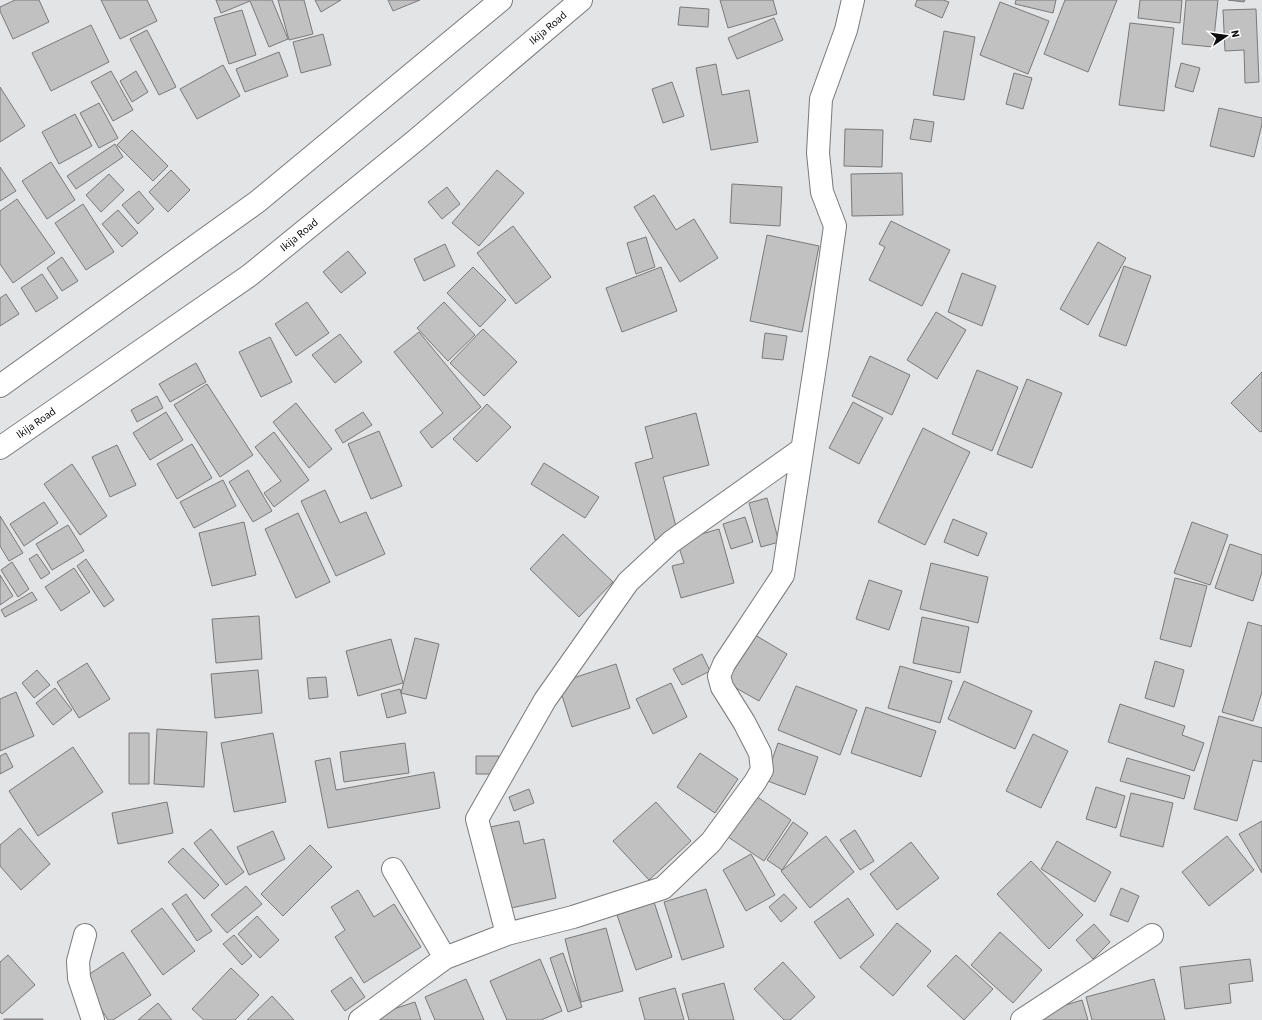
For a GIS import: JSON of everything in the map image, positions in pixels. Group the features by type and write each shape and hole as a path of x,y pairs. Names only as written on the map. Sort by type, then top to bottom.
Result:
{"street":[{"path":"0,386 257,202 501,0"},
{"name":"Ikija Road","path":"0,448 250,275 416,140 581,0"},
{"path":"360,1020 445,958 507,934 573,917 663,888 711,842 755,782 762,770 760,753 744,722 722,688 719,676 724,664 783,574 835,226 822,192 818,152 821,99 846,30 854,3 853,0"},
{"path":"507,934 477,819 545,700 628,582 671,542 802,449"},
{"path":"393,869 445,958"},
{"path":"1022,1020 1152,935"},
{"path":"86,936 78,961 79,978 93,1020"}],"building":[{"path":"15,0 39,0 49,22 13,39 0,11 0,7"},
{"path":"101,0 147,0 157,21 120,39"},
{"path":"216,0 272,0 288,39 269,47 250,1 221,13"},
{"path":"278,0 304,0 313,34 289,40"},
{"path":"315,0 341,0 321,12"},
{"path":"388,0 420,0 393,11"},
{"path":"720,0 773,0 777,14 728,28"},
{"path":"917,0 943,0 949,2 942,18 915,6"},
{"path":"1016,0 1056,0 1053,13 1015,4"},
{"path":"1065,0 1117,0 1088,72 1044,54"},
{"path":"1140,0 1182,0 1180,23 1138,18"},
{"path":"1186,0 1218,0 1213,47 1182,44"},
{"path":"1228,0 1245,0 1244,2"},
{"path":"1000,2 1049,21 1028,74 980,55"},
{"path":"680,7 709,9 708,27 678,25"},
{"path":"1256,9 1259,82 1245,83 1244,50 1225,51 1223,10"},
{"path":"242,10 256,55 229,64 214,18"},
{"path":"774,18 783,40 737,59 728,38"},
{"path":"1130,23 1174,28 1164,111 1119,105"},
{"path":"91,25 109,62 51,91 32,53"},
{"path":"147,30 176,87 159,95 130,39"},
{"path":"944,31 975,37 964,100 933,95"},
{"path":"323,34 331,65 301,73 293,42"},
{"path":"279,52 288,76 245,92 236,69"},
{"path":"1181,63 1200,68 1193,92 1175,87"},
{"path":"716,64 722,95 749,90 758,142 711,150 696,68"},
{"path":"223,65 240,96 197,119 180,89"},
{"path":"111,71 133,110 113,121 91,82"},
{"path":"136,71 148,92 132,102 120,81"},
{"path":"1014,73 1032,78 1023,109 1006,104"},
{"path":"672,82 684,116 663,123 652,89"},
{"path":"0,87 25,126 0,142"},
{"path":"99,103 118,138 99,148 80,113"},
{"path":"1219,108 1262,118 1262,124 1254,157 1210,146"},
{"path":"75,114 92,146 59,164 42,132"},
{"path":"914,119 934,122 931,142 910,139"},
{"path":"845,129 883,130 882,167 844,166"},
{"path":"132,130 168,166 153,181 117,145"},
{"path":"115,144 123,157 76,189 67,176"},
{"path":"51,162 75,200 47,219 22,181"},
{"path":"0,167 16,191 0,201"},
{"path":"171,170 190,190 168,212 149,192"},
{"path":"497,170 524,193 479,246 452,223"},
{"path":"902,173 903,215 852,216 851,174"},
{"path":"109,174 124,190 101,212 86,195"},
{"path":"732,184 782,187 780,226 730,223"},
{"path":"447,187 460,204 442,219 428,202"},
{"path":"139,191 154,209 138,224 122,205"},
{"path":"654,195 676,230 694,219 718,258 680,282 634,207"},
{"path":"17,199 55,253 13,283 0,264 0,211"},
{"path":"83,204 114,252 86,270 55,223"},
{"path":"118,210 138,233 122,247 102,224"},
{"path":"891,221 950,250 922,306 869,280 885,247 879,244"},
{"path":"513,226 551,277 516,304 477,253"},
{"path":"767,235 819,246 802,332 750,321"},
{"path":"646,237 655,267 636,274 627,243"},
{"path":"1098,242 1126,258 1088,325 1060,309"},
{"path":"445,244 455,266 424,281 414,259"},
{"path":"348,251 366,273 341,293 323,272"},
{"path":"62,257 78,281 62,291 47,268"},
{"path":"1124,266 1151,276 1126,346 1099,336"},
{"path":"473,267 506,300 480,327 447,293"},
{"path":"661,267 677,311 622,332 606,288"},
{"path":"962,273 996,286 982,326 948,312"},
{"path":"42,274 58,298 36,312 21,288"},
{"path":"6,294 19,314 0,326 0,298"},
{"path":"307,302 329,333 296,356 275,324"},
{"path":"444,302 475,335 448,361 417,328"},
{"path":"936,312 966,330 937,379 907,360"},
{"path":"483,329 517,362 484,396 450,363"},
{"path":"419,332 481,407 432,448 420,432 443,413 394,352"},
{"path":"765,333 787,336 783,360 762,358"},
{"path":"340,334 362,362 335,383 312,355"},
{"path":"270,337 292,382 261,397 239,352"},
{"path":"870,356 910,375 892,415 852,396"},
{"path":"196,363 206,382 170,402 159,384"},
{"path":"977,370 1018,387 992,451 952,434"},
{"path":"1262,372 1262,431 1260,432 1231,403"},
{"path":"1027,379 1062,393 1032,468 997,454"},
{"path":"207,384 253,455 220,477 174,405"},
{"path":"157,396 163,408 137,422 131,410"},
{"path":"853,402 883,418 859,464 829,448"},
{"path":"296,403 332,449 309,468 273,422"},
{"path":"487,404 511,427 477,462 453,439"},
{"path":"166,412 183,440 150,460 133,433"},
{"path":"363,412 372,425 343,443 335,430"},
{"path":"696,413 709,465 663,477 678,534 655,540 635,463 653,458 645,427"},
{"path":"923,428 970,452 925,545 878,522"},
{"path":"379,431 402,486 371,499 348,444"},
{"path":"274,432 309,480 274,507 264,493 281,481 255,447"},
{"path":"192,444 212,478 177,499 157,464"},
{"path":"117,445 136,485 110,497 92,457"},
{"path":"544,463 599,497 585,518 531,484"},
{"path":"72,464 107,516 80,535 44,484"},
{"path":"248,470 272,511 253,522 229,482"},
{"path":"223,480 236,506 194,528 180,502"},
{"path":"325,490 340,523 366,512 385,554 336,576 301,501"},
{"path":"767,498 779,542 761,547 749,503"},
{"path":"44,502 58,523 24,546 10,524"},
{"path":"298,513 330,582 296,598 265,529"},
{"path":"0,516 23,553 9,561 0,546"},
{"path":"745,517 753,542 731,549 723,524"},
{"path":"953,519 987,533 978,556 944,542"},
{"path":"244,522 256,575 212,586 199,533"},
{"path":"1192,522 1228,535 1210,585 1174,573"},
{"path":"68,525 84,551 52,570 36,544"},
{"path":"719,529 734,583 681,598 672,566 684,563 677,541"},
{"path":"563,534 613,582 579,617 530,569"},
{"path":"1230,544 1262,555 1262,572 1253,601 1215,588"},
{"path":"37,554 50,573 41,579 29,559"},
{"path":"86,559 114,600 104,607 77,566"},
{"path":"12,562 29,589 18,597 1,570"},
{"path":"931,563 988,577 978,623 920,609"},
{"path":"74,568 90,592 61,611 45,587"},
{"path":"0,575 13,596 0,605"},
{"path":"1175,578 1207,586 1191,647 1160,639"},
{"path":"869,580 902,591 889,630 856,619"},
{"path":"32,592 37,600 5,617 1,610"},
{"path":"259,616 262,659 216,663 212,619"},
{"path":"922,617 969,627 960,673 913,663"},
{"path":"1248,622 1262,626 1262,692 1253,721 1222,712"},
{"path":"750,632 787,654 759,701 722,680"},
{"path":"415,638 439,644 426,699 401,693"},
{"path":"391,639 403,683 358,696 346,651"},
{"path":"702,654 710,671 682,685 673,669"},
{"path":"1155,661 1184,670 1174,707 1145,698"},
{"path":"87,663 110,699 79,718 57,682"},
{"path":"616,664 630,708 572,727 558,683"},
{"path":"900,666 952,681 940,723 888,708"},
{"path":"37,670 50,685 34,698 22,683"},
{"path":"258,670 262,713 215,718 211,674"},
{"path":"326,677 328,697 309,699 307,678"},
{"path":"964,681 1032,711 1015,749 948,719"},
{"path":"671,683 687,717 653,734 636,699"},
{"path":"796,686 857,710 840,755 778,730"},
{"path":"55,688 72,710 53,725 36,703"},
{"path":"400,689 406,713 387,718 381,694"},
{"path":"16,692 34,736 0,751 0,699"},
{"path":"1120,704 1185,726 1182,735 1204,743 1194,771 1108,742"},
{"path":"866,707 936,731 921,777 851,753"},
{"path":"1219,716 1262,728 1262,762 1253,760 1237,821 1194,809"},
{"path":"157,729 207,732 204,787 154,784"},
{"path":"129,733 149,733 149,784 129,784"},
{"path":"273,733 286,802 234,812 221,743"},
{"path":"1033,734 1068,751 1041,808 1006,791"},
{"path":"405,743 409,773 344,782 340,752"},
{"path":"778,743 818,757 805,795 765,780"},
{"path":"73,747 103,792 38,836 9,791"},
{"path":"6,753 13,767 0,774 0,756"},
{"path":"700,753 738,779 715,813 677,787"},
{"path":"476,756 499,756 499,774 476,774"},
{"path":"330,758 336,790 434,772 440,808 328,828 315,761"},
{"path":"1127,758 1190,776 1184,799 1120,781"},
{"path":"1096,787 1125,796 1116,828 1086,819"},
{"path":"529,789 534,803 514,811 509,797"},
{"path":"1131,793 1173,803 1163,847 1120,836"},
{"path":"753,794 791,820 764,861 725,835"},
{"path":"167,802 173,833 118,844 112,813"},
{"path":"656,802 691,841 649,880 613,841"},
{"path":"519,821 524,844 544,839 556,898 507,909 490,827"},
{"path":"1262,821 1262,873 1239,834"},
{"path":"793,822 808,833 782,870 767,860"},
{"path":"20,828 50,864 21,890 0,866 0,845"},
{"path":"211,829 244,872 226,885 194,843"},
{"path":"855,830 874,861 860,870 840,840"},
{"path":"273,831 285,859 249,875 237,847"},
{"path":"826,836 854,872 810,908 781,871"},
{"path":"1227,836 1254,870 1209,906 1182,872"},
{"path":"1057,841 1111,872 1095,902 1041,869"},
{"path":"911,842 939,878 897,910 870,874"},
{"path":"310,845 332,867 283,916 261,894"},
{"path":"183,848 219,885 204,899 168,862"},
{"path":"751,854 775,895 746,911 723,870"},
{"path":"1031,861 1083,915 1049,949 997,894"},
{"path":"246,886 262,904 227,933 211,915"},
{"path":"1121,888 1139,896 1128,922 1110,915"},
{"path":"706,889 724,947 682,960 664,902"},
{"path":"358,890 374,917 394,904 421,947 364,983 335,937 345,930 331,907"},
{"path":"186,894 212,931 197,941 172,904"},
{"path":"784,894 797,908 781,922 769,907"},
{"path":"848,898 874,935 840,959 814,922"},
{"path":"654,902 672,957 636,970 617,915"},
{"path":"162,908 195,951 163,975 131,931"},
{"path":"257,916 279,940 260,958 238,934"},
{"path":"897,923 931,951 893,996 860,967"},
{"path":"1094,924 1110,942 1093,959 1076,940"},
{"path":"606,928 623,991 581,1002 565,939"},
{"path":"1000,932 1042,970 1013,1003 971,965"},
{"path":"234,935 252,956 242,965 223,944"},
{"path":"123,952 151,995 113,1020 108,1020 82,979"},
{"path":"563,953 582,1007 568,1012 550,958"},
{"path":"8,955 35,985 2,1014 0,1012 0,962"},
{"path":"956,955 993,989 964,1020 927,986"},
{"path":"540,959 562,1011 541,1020 507,1020 490,981"},
{"path":"1250,959 1253,981 1229,984 1231,1003 1185,1009 1180,967"},
{"path":"783,962 815,997 790,1020 784,1020 754,989"},
{"path":"231,968 259,995 235,1020 204,1020 192,1009"},
{"path":"351,977 365,997 345,1011 331,991"},
{"path":"466,979 484,1020 435,1020 425,997"},
{"path":"1154,979 1165,1020 1092,1020 1086,997"},
{"path":"724,983 734,1020 689,1020 682,994"},
{"path":"675,988 684,1020 645,1020 639,998"},
{"path":"272,996 294,1020 247,1020"},
{"path":"1082,1000 1088,1020 1042,1020 1040,1013"},
{"path":"415,1002 421,1020 373,1020 372,1016"},
{"path":"158,1003 172,1020 138,1020"},
{"path":"43,1019 43,1020 4,1020"}]}
